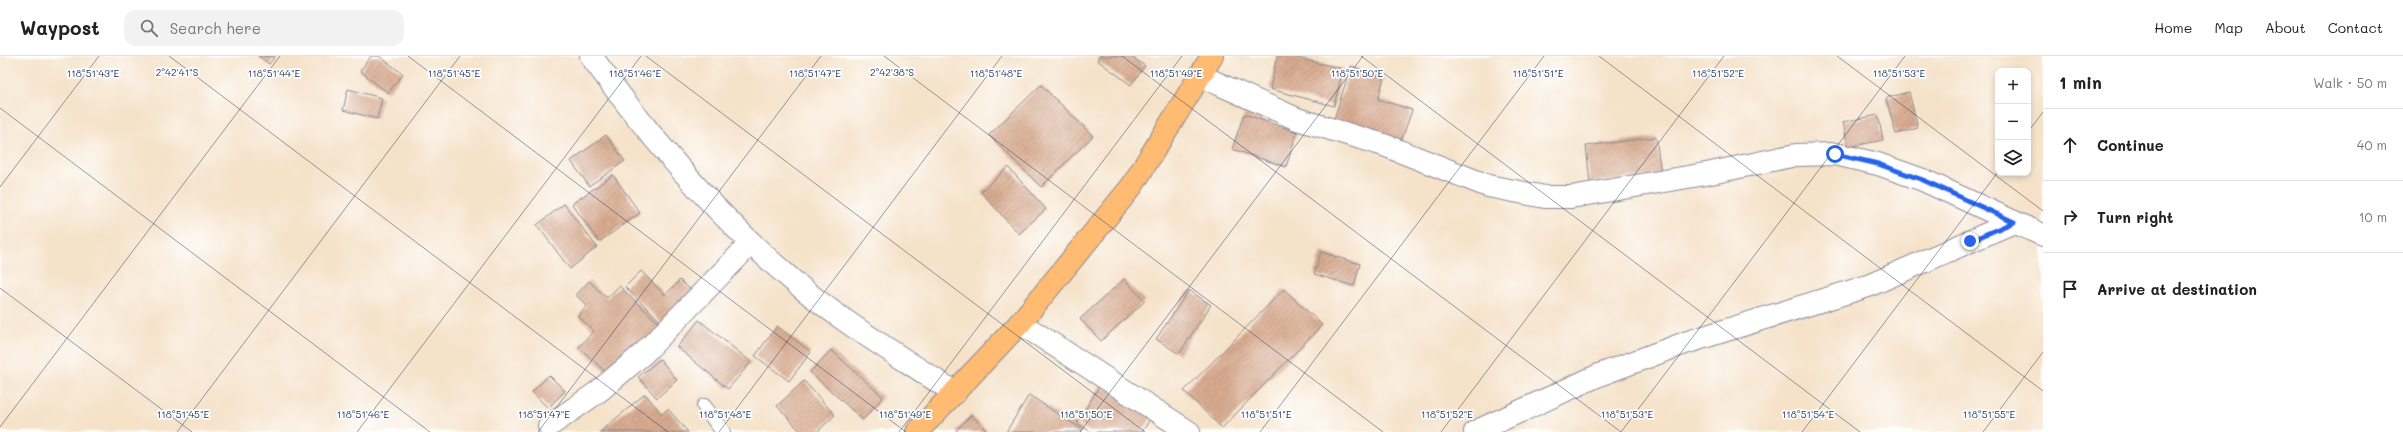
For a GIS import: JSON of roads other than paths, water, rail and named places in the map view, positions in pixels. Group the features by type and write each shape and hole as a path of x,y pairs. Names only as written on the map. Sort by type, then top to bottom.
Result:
{"highway":[{"path":"917,432 1020,323 1132,186 1212,56"}],"street":[{"path":"591,56 684,175 751,243 791,280 835,313 955,393"},
{"path":"1201,76 1297,119 1384,145 1488,186 1545,197 1571,197 1711,173 1796,155 1835,154 1878,164 1923,180 2043,235"},
{"path":"1475,432 1599,375 1685,344 1868,286 2014,222"},
{"path":"549,426 599,391 645,352 751,243"},
{"path":"1020,323 1190,432"}],"lane":[{"path":"704,406 723,432"}]}
